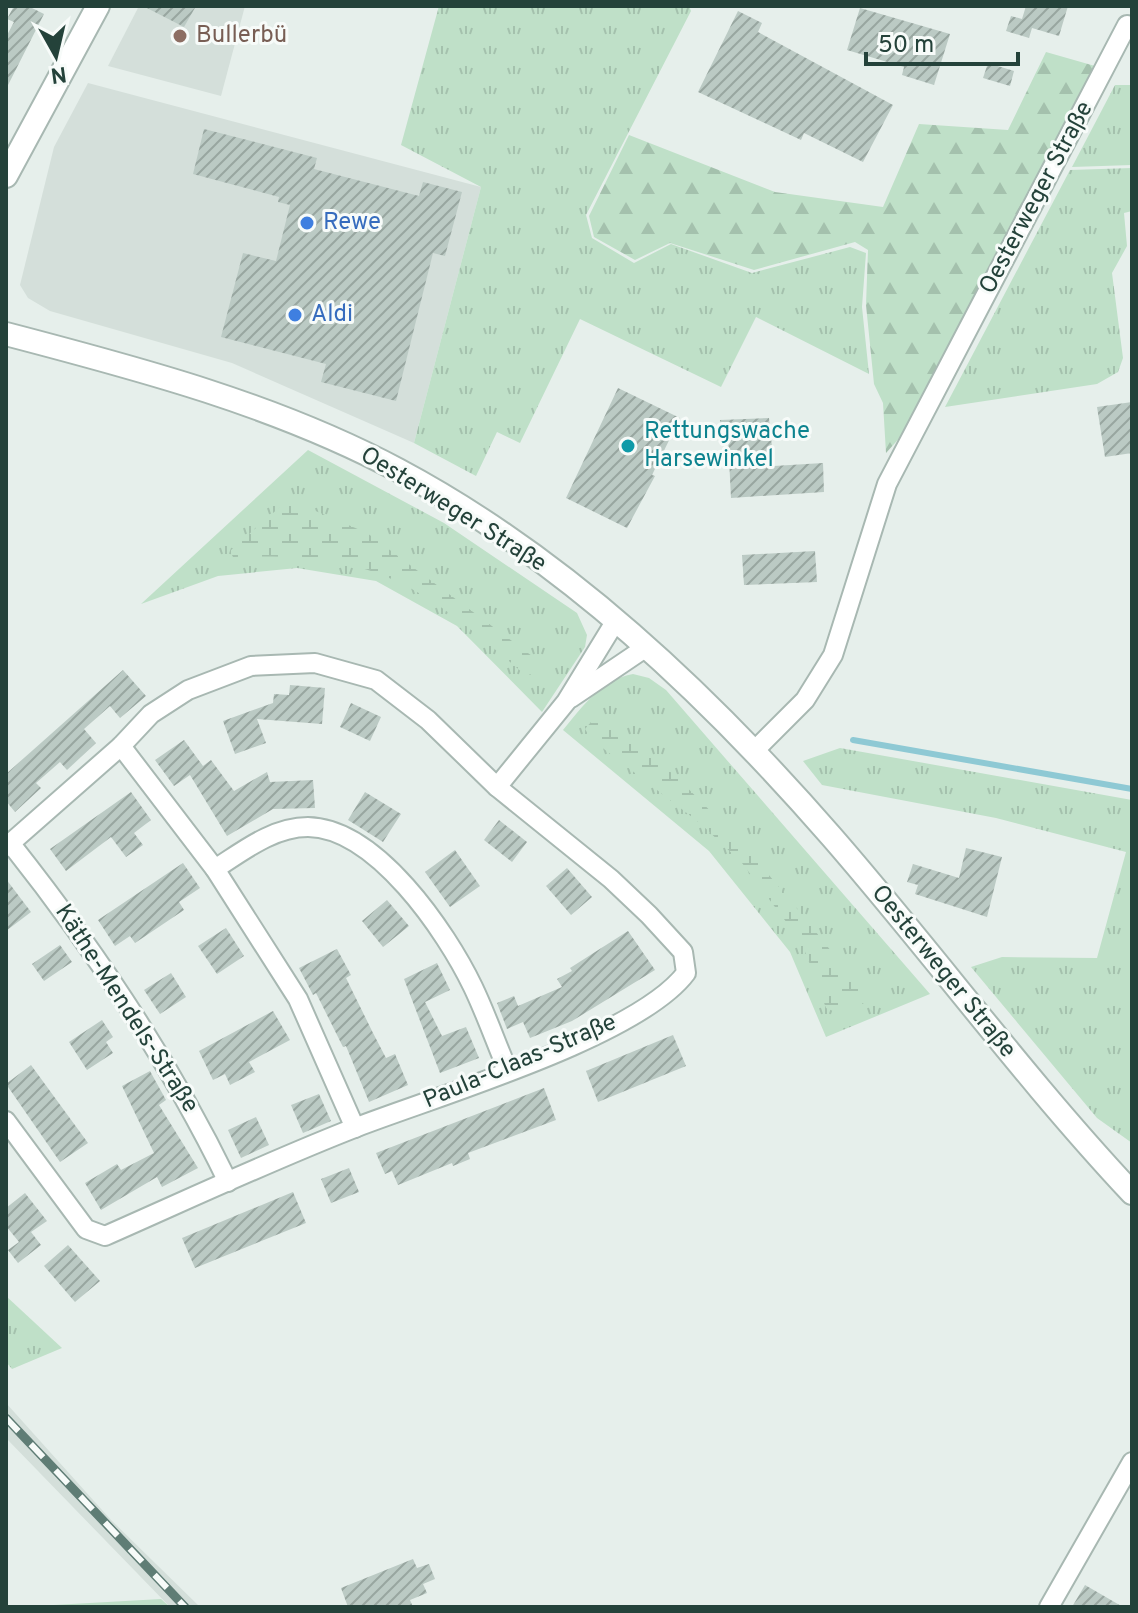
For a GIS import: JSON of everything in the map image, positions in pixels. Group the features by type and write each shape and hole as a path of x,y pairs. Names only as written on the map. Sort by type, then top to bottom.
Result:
{"street":[{"path":"6,176 98,6"},
{"name":"Oesterweger Straße","path":"754,751 805,700 833,655 887,484 1127,25"},
{"name":"Oesterweger Straße","path":"6,334 225,397 320,432 400,471 468,513 559,576 645,648 754,751 833,838 1020,1066 1132,1193"},
{"path":"8,846 121,746 151,714 188,690 251,666 315,663 376,680 428,720 497,787 566,702 615,622"},
{"path":"566,702 645,648"},
{"path":"121,746 215,869 298,999 355,1128"},
{"name":"Paula-Claas-Straße","path":"6,1121 86,1229 105,1236 355,1128 508,1071 606,1029 648,1006 677,985 686,973 683,952 611,879 497,787"},
{"path":"215,869 270,835 309,827 354,839 399,879 446,939 473,986 508,1071"},
{"name":"Käthe-Mendels-Straße","path":"8,846 77,928 152,1040 189,1102 228,1182"},
{"path":"1049,1607 1132,1462"}],"shaded area":[{"name":"Bullerbü","path":"139,6 245,6 221,96 108,66"},
{"path":"88,83 481,187 414,443 232,363 50,311 28,298 20,285 54,147"},
{"path":"6,1403 111,1520 200,1607 170,1607 6,1438"}],"green space":[{"path":"439,6 689,6 691,11 586,215 592,238 634,263 671,244 752,273 850,247 866,253 862,307 869,374 756,317 721,387 580,319 520,443 497,432 476,476 414,443 481,187 401,145"},
{"path":"1046,52 1095,66 904,433 886,453 883,403 874,384 866,305 868,250 855,242 754,270 670,243 635,260 594,237 589,216 629,135 775,192 883,207 919,124 1008,130"},
{"path":"1115,85 1132,85 1132,165 1072,167"},
{"path":"1132,168 1132,211 1124,213 1127,246 1112,273 1123,358 1118,372 1097,384 945,407 1070,170"},
{"path":"308,450 444,523 577,613 587,635 585,647 542,712 457,626 376,581 297,568 218,576 141,604"},
{"path":"297,503 367,533 536,659 536,675 524,674 454,617 393,580 324,560 233,557 230,551 281,506"},
{"path":"633,674 649,678 666,690 930,994 826,1037 790,952 709,851 563,730 602,688"},
{"path":"605,721 651,754 728,830 844,967 866,996 864,1003 840,1014 826,1008 802,943 742,863 701,824 591,739 585,729 591,722"},
{"path":"840,748 1132,800 1132,1143 1097,1118 971,967 1002,957 1097,958 1126,852 996,818 822,785 803,761"},
{"path":"6,1296 62,1348 12,1369 6,1362"},
{"path":"161,1599 170,1607 18,1607"}],"building":[{"path":"14,6 28,6 44,14 6,89 6,37 14,22 7,19"},
{"path":"143,6 196,6 184,27"},
{"path":"1026,6 1068,6 1059,36 1032,28 1029,38 1006,31 1011,16 1022,19"},
{"path":"860,8 950,34 934,85 902,75 904,67 847,50"},
{"path":"738,11 762,23 758,32 893,105 863,162 804,133 801,140 698,92"},
{"path":"988,63 1014,71 1010,86 983,78"},
{"path":"204,129 317,158 314,169 419,196 423,182 462,192 445,256 433,253 396,401 321,382 326,364 221,337 243,253 276,261 290,205 278,202 279,197 193,174"},
{"name":"Rettungswache Harsewinkel","path":"618,388 680,418 652,475 655,476 627,528 566,498"},
{"path":"1132,402 1132,453 1105,457 1097,407"},
{"path":"769,418 774,466 823,463 824,492 731,498 728,439 721,439 720,420"},
{"path":"815,551 817,582 744,585 742,555"},
{"path":"123,670 146,696 120,718 110,706 84,729 96,743 67,770 60,762 36,783 41,788 15,812 6,801 6,774"},
{"path":"290,685 325,688 322,724 257,719 266,743 235,754 223,721 273,703 274,694 289,695"},
{"path":"351,703 381,717 370,741 340,727"},
{"path":"184,740 203,766 211,760 234,791 267,772 270,782 313,780 315,808 273,809 227,836 190,775 174,786 155,760"},
{"path":"131,792 151,820 134,833 143,845 126,857 111,837 66,871 50,849"},
{"path":"365,792 401,814 383,842 348,820"},
{"path":"499,820 527,842 512,862 484,840"},
{"path":"966,848 1002,857 987,917 915,894 918,885 907,882 913,864 959,878"},
{"path":"455,850 480,886 450,907 425,872"},
{"path":"183,863 200,888 179,902 184,910 135,943 130,936 115,946 98,920"},
{"path":"567,868 592,897 571,915 546,886"},
{"path":"6,879 31,912 6,931"},
{"path":"387,900 409,926 383,947 362,921"},
{"path":"226,928 244,956 217,974 198,946"},
{"path":"628,931 655,970 572,1021 530,1038 523,1022 507,1029 497,1003 514,996 518,1006 562,987 557,979"},
{"path":"60,945 72,962 44,981 32,964"},
{"path":"337,949 351,975 346,978 386,1058 395,1054 408,1085 369,1102 346,1046 343,1047 316,993 313,995 299,968"},
{"path":"437,963 450,990 425,1002 442,1036 466,1027 479,1058 440,1073 404,979"},
{"path":"171,973 186,997 160,1014 144,990"},
{"path":"273,1011 290,1040 249,1062 255,1072 230,1085 225,1074 213,1080 199,1051"},
{"path":"102,1020 113,1037 106,1042 113,1053 87,1070 69,1042"},
{"path":"673,1035 686,1066 598,1102 586,1071"},
{"path":"31,1065 88,1143 60,1162 6,1084"},
{"path":"150,1071 166,1100 159,1105 198,1168 162,1187 157,1177 101,1210 85,1183 117,1164 121,1170 154,1153 122,1086"},
{"path":"544,1088 556,1120 468,1153 470,1159 453,1166 452,1163 398,1185 392,1171 385,1174 376,1153"},
{"path":"319,1094 331,1121 303,1133 291,1105"},
{"path":"256,1117 269,1145 241,1158 228,1130"},
{"path":"349,1168 359,1192 331,1203 321,1179"},
{"path":"293,1192 306,1223 195,1268 182,1238"},
{"path":"25,1193 47,1221 31,1232 41,1245 18,1263 8,1250 19,1242 6,1226 6,1208"},
{"path":"68,1245 100,1281 75,1302 44,1266"},
{"path":"413,1559 417,1568 429,1564 435,1579 423,1584 427,1593 410,1600 413,1607 348,1607 341,1588"},
{"path":"1085,1585 1123,1607 1072,1607"}],"waterway":[{"path":"853,740 1132,789"}],"railway":[{"path":"6,1418 185,1607"}],"place":[{"name":"Bullerbü","path":"180,36"},
{"name":"Rewe","path":"307,223"},
{"name":"Aldi","path":"295,315"},
{"name":"Rettungswache Harsewinkel","path":"628,446"}]}
